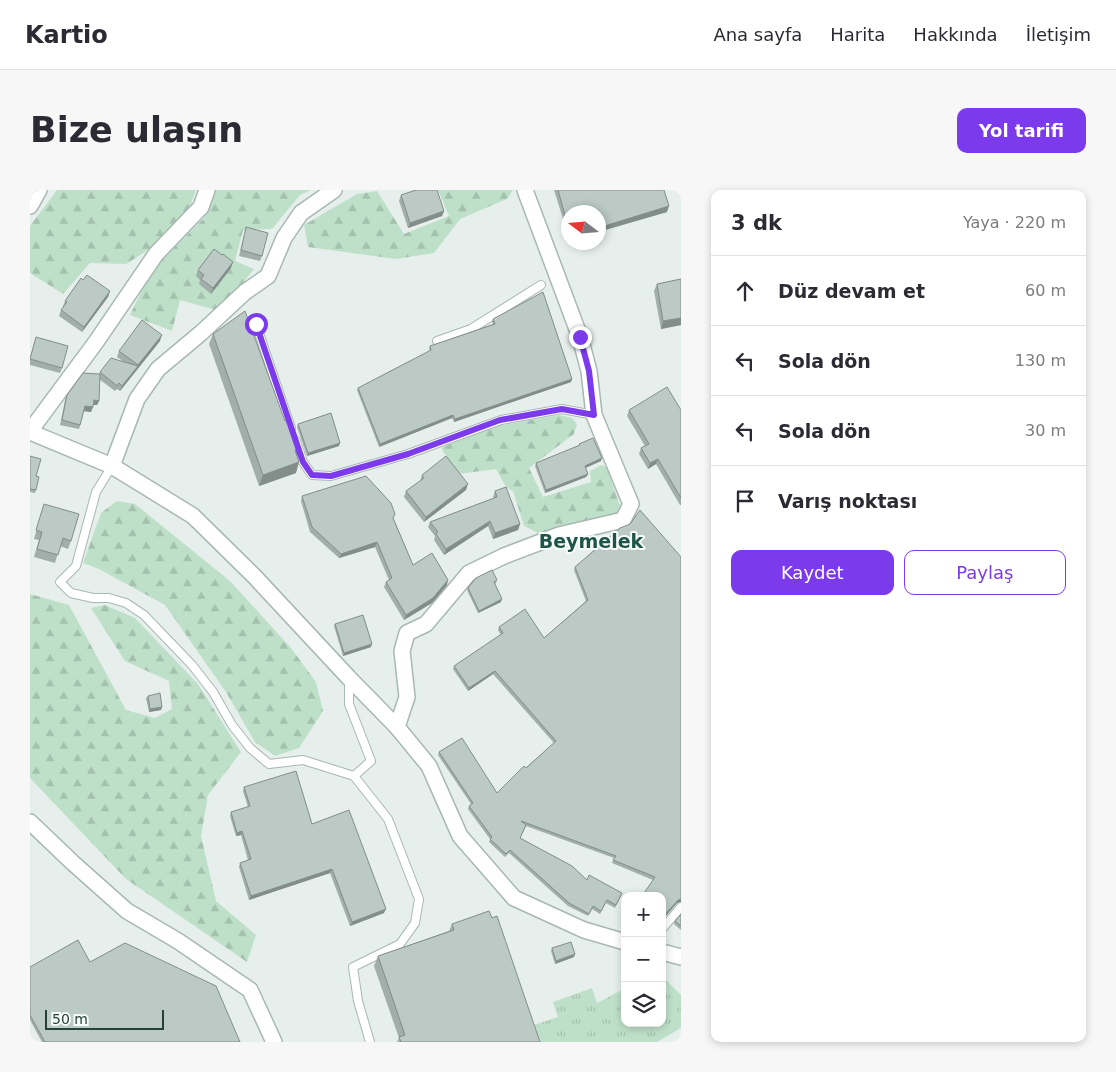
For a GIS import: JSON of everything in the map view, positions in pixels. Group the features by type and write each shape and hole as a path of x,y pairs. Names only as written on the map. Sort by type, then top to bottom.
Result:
{"street":[{"path":"30,206 39,190"},
{"path":"207,190 201,207 156,254 96,342 30,431 112,466 192,516 255,577 397,727 429,766 460,836 514,898 584,930 621,941"},
{"path":"112,466 137,399 158,368 201,333 245,292 268,276 284,238 301,213 334,190"},
{"path":"397,727 407,697 402,651 407,633 426,624 469,573 504,556 559,535 623,520 631,504 594,415 589,371 580,337 525,190"},
{"path":"30,822 73,864 127,911 178,941 250,990 274,1042"},
{"path":"666,953 681,957"}],"lane":[{"path":"437,341 471,329 541,285"},
{"path":"256,324 303,462 312,475 331,476 408,454 500,420 562,409 594,415"},
{"path":"112,466 96,492 76,566 60,582 71,592 93,598 109,598 126,603 144,615 192,665 213,692 232,725 250,748 269,764 303,760 354,776 388,819 419,899 415,922 400,944 353,967 358,1001 370,1042"},
{"path":"349,678 349,704 371,761 354,776"},
{"path":"666,924 681,907"}],"green space":[{"path":"57,190 196,190 190,207 151,248 126,264 90,263 63,294 30,273 30,226"},
{"path":"213,190 311,190 300,195 272,229 243,230 235,261 254,269 233,295 216,310 180,300 172,331 130,315 151,271 204,218"},
{"path":"438,190 513,190 507,199 460,219 434,253 396,259 308,247 304,225 357,194 377,191 404,234 449,216"},
{"path":"560,415 572,418 577,424 574,434 529,468 543,497 591,482 590,471 601,465 607,467 621,509 612,518 542,535 524,526 513,491 506,487 496,469 458,474 441,448 491,427"},
{"path":"117,501 135,504 230,581 291,648 316,682 323,711 299,748 275,756 255,742 226,692 165,605 99,569 83,563 101,513"},
{"path":"30,594 69,605 126,710 155,718 172,709 169,681 125,661 91,608 105,605 135,618 198,684 241,752 208,795 201,836 216,901 256,935 247,962 126,879 30,778"},
{"path":"666,980 681,995 681,1028 657,1042 540,1042 534,1025 558,1017 553,1002 592,988 597,1003 621,991 621,1027 666,1027"}],"building":[{"path":"416,190 437,190 444,211 410,223 401,195"},
{"path":"558,190 664,190 669,206 606,226 606,205 562,205"},
{"path":"246,227 268,233 262,256 241,250"},
{"path":"214,249 233,262 213,288 201,279 204,275 198,270"},
{"path":"87,275 110,291 84,327 61,310 81,278 83,280"},
{"path":"681,279 681,318 663,321 657,284"},
{"path":"543,292 572,379 455,419 453,415 380,444 358,388 431,350 430,346 495,324 493,319"},
{"path":"245,311 285,421 290,420 300,449 295,450 299,462 263,475 213,334"},
{"path":"142,320 162,335 138,365 119,351"},
{"path":"36,337 68,346 62,368 30,359"},
{"path":"111,358 138,366 122,386 119,383 117,386 100,372"},
{"path":"83,373 100,374 99,401 94,400 93,407 85,406 80,425 62,420 67,395"},
{"path":"667,387 681,410 681,498 658,459 650,463 641,448 649,444 629,410"},
{"path":"331,413 340,443 308,453 298,424"},
{"path":"593,438 602,458 585,466 588,474 546,490 536,463"},
{"path":"30,456 41,459 36,476 39,477 36,490 30,489"},
{"path":"446,456 468,484 426,517 406,491 424,478 422,475"},
{"path":"366,476 391,503 395,514 393,518 413,565 432,553 448,580 433,598 406,615 386,582 392,578 377,542 341,554 312,527 302,496"},
{"path":"506,487 520,524 495,533 490,521 446,549 436,534 438,532 430,522 497,497 495,491"},
{"path":"44,504 79,514 71,541 63,538 58,555 37,549 42,532 36,530"},
{"path":"640,510 681,557 681,899 666,914 666,892 645,892 655,877 613,860 616,856 521,821 526,825 520,838 572,866 587,880 589,875 621,892 616,905 607,900 601,911 593,906 589,914 569,903 510,850 506,854 490,839 492,837 469,806 473,803 439,752 462,738 497,793 524,766 526,768 556,741 495,671 469,688 454,666 503,633 499,627 525,609 544,638 588,600 575,567 620,528 630,524"},
{"path":"492,570 497,580 494,582 502,599 479,611 468,588 476,578"},
{"path":"363,615 372,644 344,653 335,624"},
{"path":"160,693 162,707 150,709 148,696"},
{"path":"296,771 312,824 349,810 386,909 352,922 332,869 251,896 240,863 251,859 242,831 237,833 231,812 250,806 244,787"},
{"path":"489,911 492,918 497,916 540,1042 401,1042 399,1037 405,1035 378,956 454,930 452,924"},
{"path":"681,914 681,926 675,921"},
{"path":"78,940 90,962 125,943 216,986 240,1042 45,1042 30,1015 30,967"},
{"path":"571,942 575,954 556,961 552,948"}],"district":[{"name":"Beymelek","path":"591,541"}],"route":[{"path":"256,324 303,462 312,475 331,476 408,454 500,420 562,409 594,415 589,371 580,337"}]}
